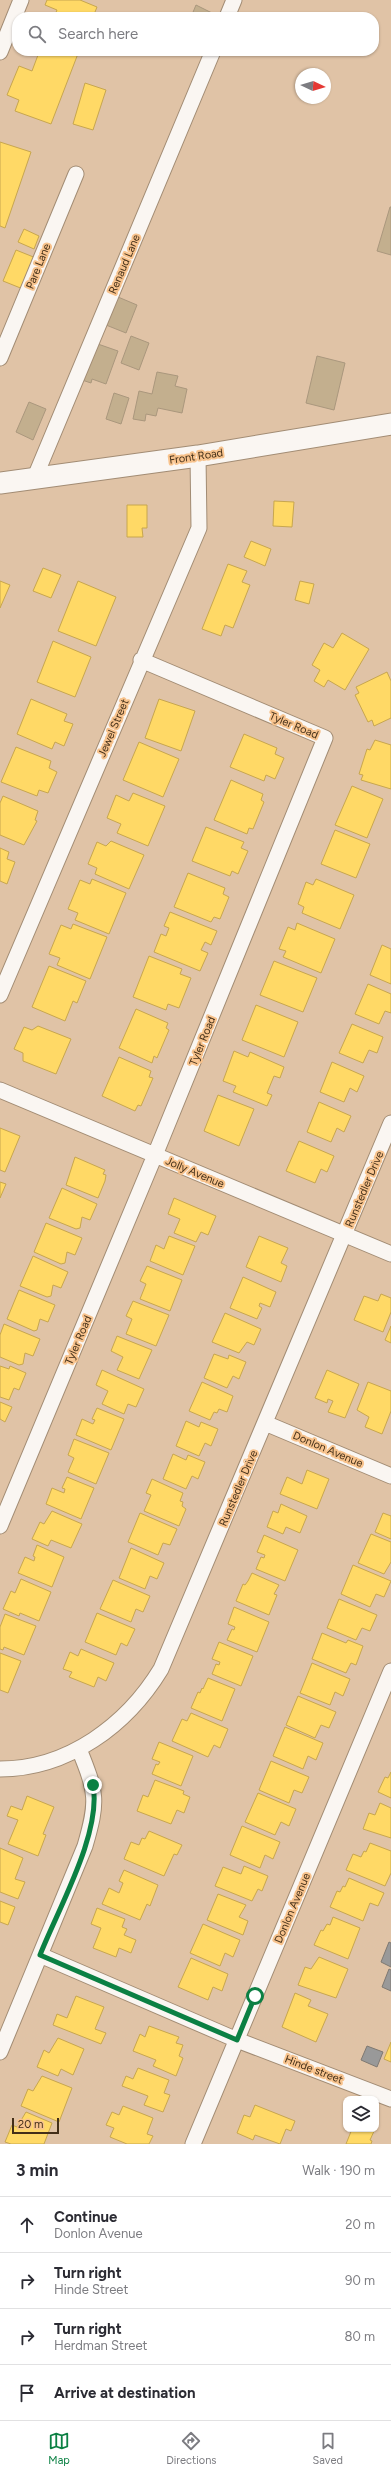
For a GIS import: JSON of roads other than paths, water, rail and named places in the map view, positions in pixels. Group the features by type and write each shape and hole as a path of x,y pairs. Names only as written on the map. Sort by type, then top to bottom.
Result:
{"main road":[{"name":"Front Road","path":"0,483 35,477 198,456 391,424"}],"street":[{"path":"16,12 21,0"},
{"path":"229,12 234,0"},
{"path":"0,52 12,22"},
{"name":"Renaud Lane","path":"35,477 211,56"},
{"name":"Pare Lane","path":"0,358 76,174"},
{"name":"Jewel Street","path":"0,995 141,660 199,528 198,456"},
{"name":"Tyler Road","path":"0,1526 155,1155 325,738 141,660"},
{"name":"Jolly Avenue","path":"0,1090 391,1254"},
{"name":"Runstedler Drive","path":"0,1769 46,1762 79,1750 134,1708 162,1669 391,1123"},
{"name":"Donlon Avenue","path":"266,1423 391,1476"},
{"name":"Donlon Avenue","path":"193,2144 391,1671"},
{"path":"0,2052 85,1846 93,1819 95,1797 93,1785 79,1750"},
{"path":"40,1955 237,2040"},
{"name":"Hinde street","path":"237,2040 391,2099"}]}
